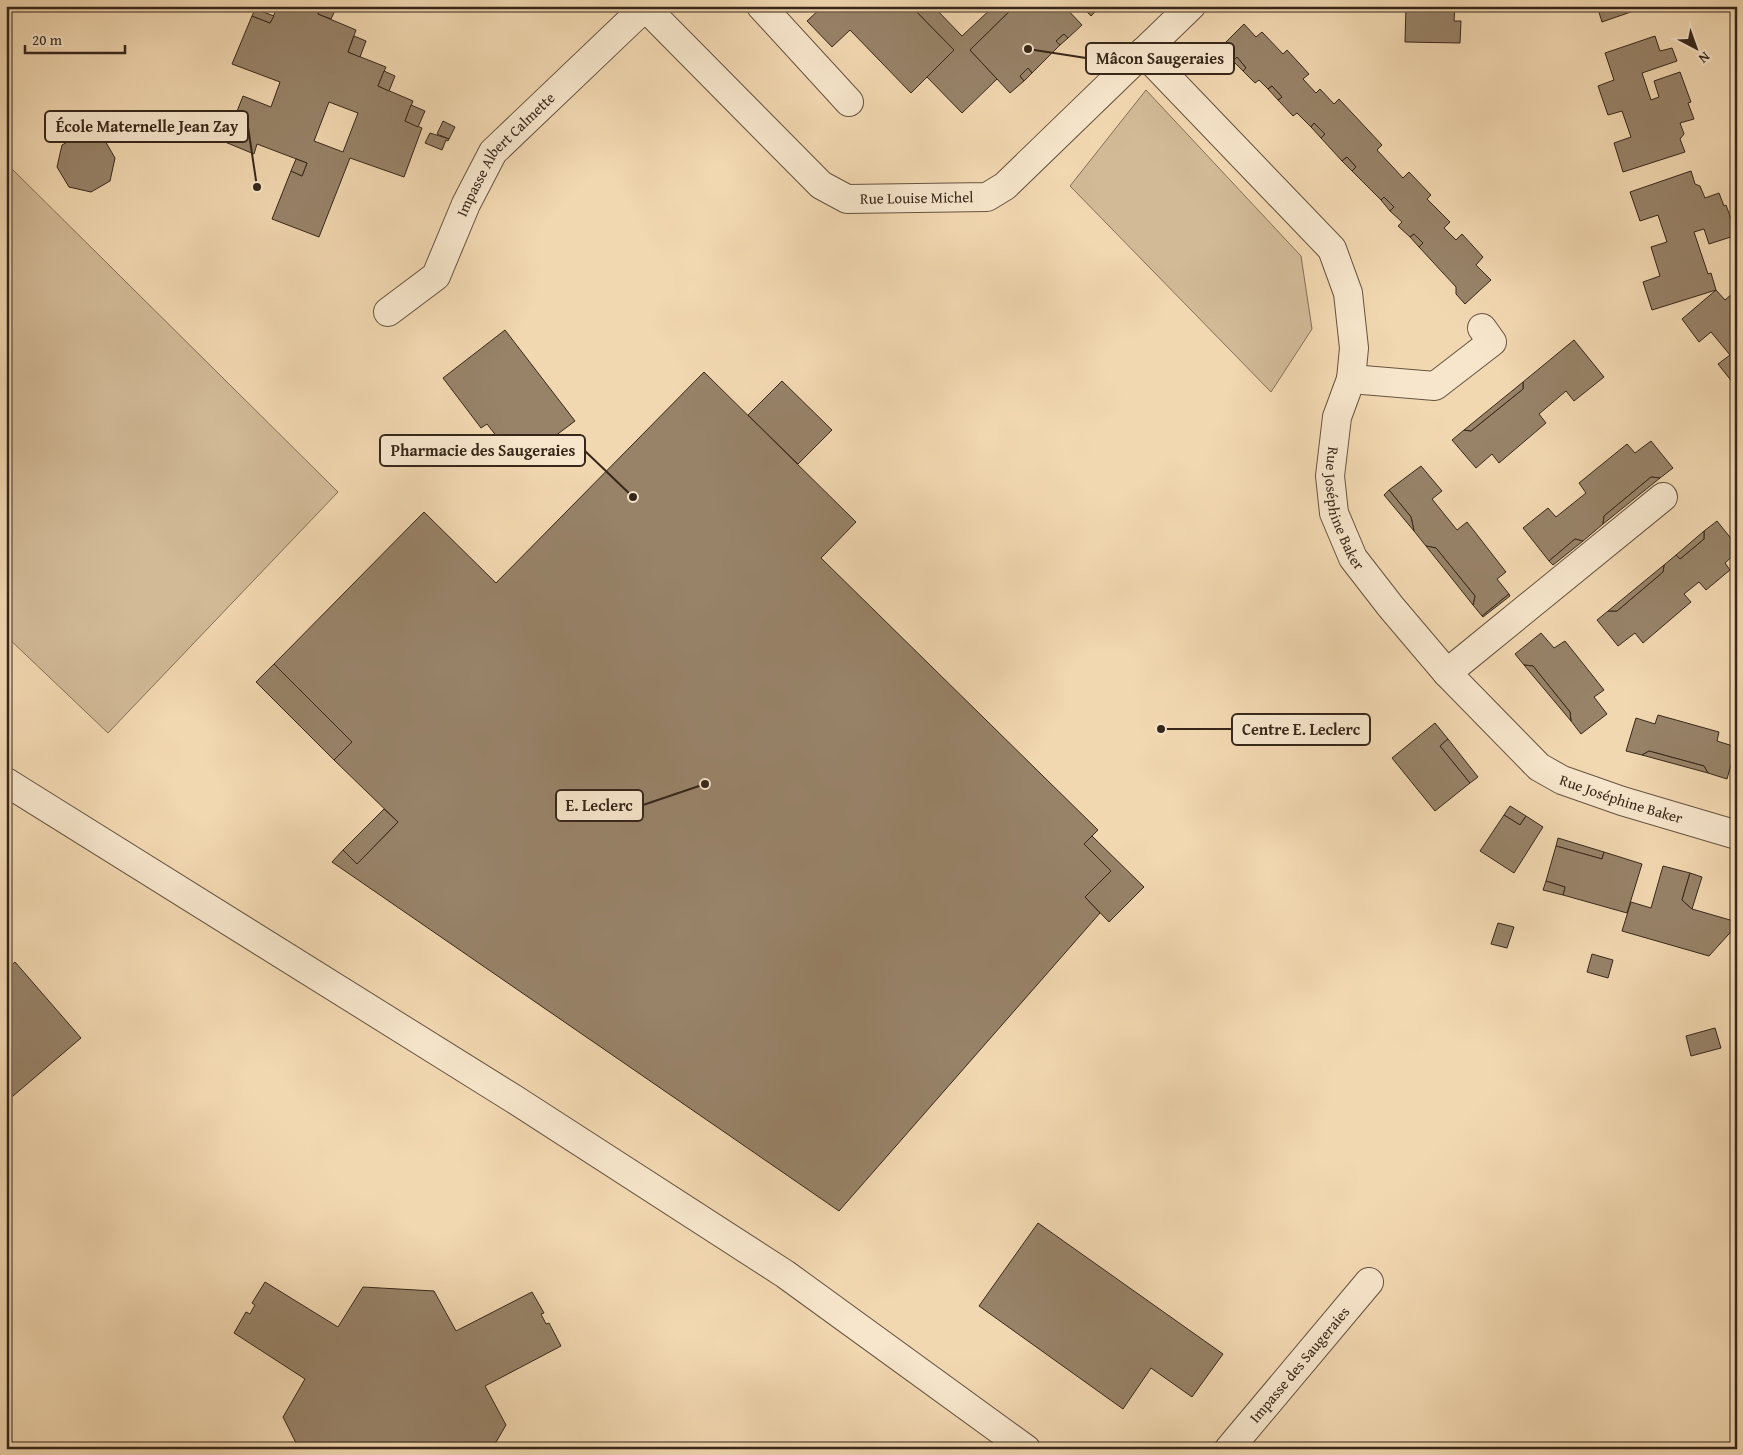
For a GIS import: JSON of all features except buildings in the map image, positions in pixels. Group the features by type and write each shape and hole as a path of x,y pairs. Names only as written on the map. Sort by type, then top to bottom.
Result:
{"street":[{"path":"761,6 849,102"},
{"name":"Rue Louise Michel","path":"644,7 821,185 847,199 987,197 1005,186 1191,6"},
{"name":"Impasse Albert Calmette","path":"388,312 436,276 466,204 493,152 644,7"},
{"name":"Rue Joséphine Baker","path":"1143,52 1332,249 1348,293 1354,348 1351,379 1336,417 1330,476 1334,514 1353,558 1391,608 1447,673 1539,767 1562,780 1622,801 1737,834"},
{"path":"1351,379 1435,386 1492,342 1482,328"},
{"path":"1447,673 1663,497"},
{"path":"6,782 514,1099 785,1274 1026,1449"},
{"name":"Impasse des Saugeraies","path":"1229,1449 1370,1282"}],"shaded area":[{"path":"1146,90 1301,256 1312,329 1271,392 1070,186"},
{"path":"6,163 338,492 108,733 6,636"}],"place":[{"name":"Mâcon Saugeraies","path":"1028,49"},
{"name":"École Maternelle Jean Zay","path":"257,187"},
{"name":"Pharmacie des Saugeraies","path":"633,497"},
{"name":"Centre E. Leclerc","path":"1161,729"},
{"name":"E. Leclerc","path":"705,784"}]}
